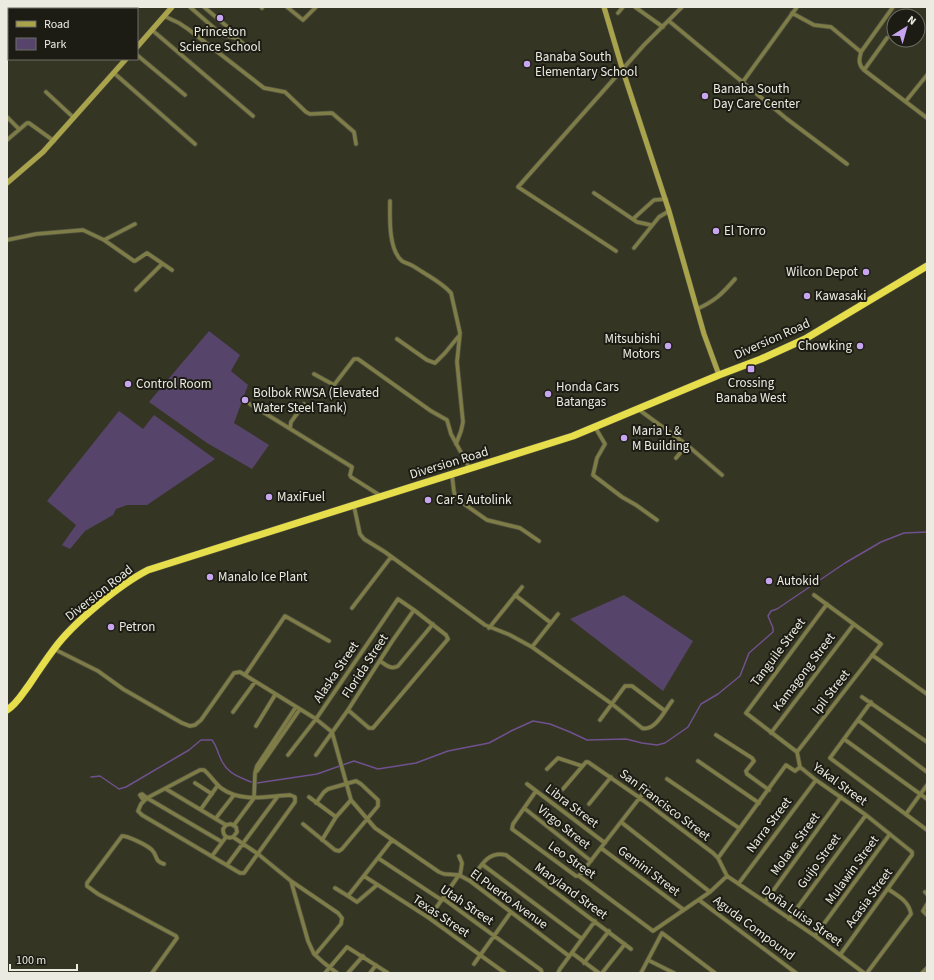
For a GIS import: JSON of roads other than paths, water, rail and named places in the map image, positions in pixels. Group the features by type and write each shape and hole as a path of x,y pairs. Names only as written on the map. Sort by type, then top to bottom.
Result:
{"highway":[{"name":"Diversion Road","path":"7,710 13,706 68,632 118,590 148,570 573,436 761,359 805,339 927,266"}],"street":[{"path":"138,46 172,7"},
{"path":"190,7 222,35 236,38"},
{"path":"204,7 230,29 236,38 250,49"},
{"path":"287,7 303,20 316,7"},
{"path":"604,7 622,71 670,211 704,334 719,375"},
{"path":"618,14 623,7"},
{"path":"635,7 662,27"},
{"path":"616,251 518,187 644,45 682,7"},
{"path":"742,83 797,7"},
{"path":"893,7 861,52 859,61 860,65 864,70 927,118"},
{"path":"792,13 814,25 831,28 861,52"},
{"path":"164,16 188,29 264,88 285,92 310,114 329,112 335,114 354,132 356,144"},
{"path":"669,21 742,83 847,164"},
{"path":"152,30 253,116"},
{"path":"864,70 886,39"},
{"path":"138,56 185,95"},
{"path":"7,183 54,141 125,60"},
{"path":"114,73 194,144"},
{"path":"906,101 927,75"},
{"path":"46,92 74,118"},
{"path":"7,117 19,129"},
{"path":"7,140 19,129 29,123 54,141"},
{"path":"594,193 640,224 651,226"},
{"path":"633,219 654,200 666,199"},
{"path":"390,201 390,224 393,246 396,254 402,261 412,265 447,288 451,293 460,333 458,362 463,422 456,444"},
{"path":"634,248 659,217 670,211"},
{"path":"104,240 136,224"},
{"path":"7,240 36,234 83,230 104,240 134,261 148,253 172,270"},
{"path":"136,290 162,264"},
{"path":"697,309 715,299 735,279"},
{"path":"397,339 427,360 435,363 459,336"},
{"path":"314,374 334,385 354,359 358,359 431,411 447,420 451,434 470,469"},
{"path":"250,404 352,466 351,477 382,497"},
{"path":"290,428 291,422 304,404"},
{"path":"638,409 687,445 722,475"},
{"path":"595,427 605,444 597,458 593,476 622,498 636,505 657,520"},
{"path":"676,458 687,445"},
{"path":"452,475 454,492 457,499 487,520 520,528 539,541"},
{"path":"354,506 359,532 364,539 489,628 510,635 532,647 643,728 653,726 672,701"},
{"path":"352,608 391,557"},
{"path":"489,628 522,587"},
{"path":"515,595 551,623"},
{"path":"814,595 854,624"},
{"name":"Alaska Street","path":"288,755 316,719 398,599 414,610"},
{"name":"Tanguile Street","path":"771,733 746,713 827,604"},
{"path":"348,710 369,728 372,728 378,723 448,639 446,635 414,610"},
{"name":"Florida Street","path":"316,755 348,710 414,610"},
{"path":"532,647 558,614"},
{"path":"245,675 285,616 330,641"},
{"path":"380,661 391,668 398,666 433,624"},
{"name":"Ipil Street","path":"797,752 880,644 854,624"},
{"name":"Kamagong Street","path":"771,733 854,624"},
{"path":"54,649 98,671 152,707 178,722 190,726 195,725 201,720 234,672 240,672 316,719 332,732"},
{"path":"872,655 927,694"},
{"path":"233,712 255,682"},
{"path":"600,720 625,686 629,685 665,711"},
{"path":"256,726 275,695"},
{"path":"862,697 927,742"},
{"path":"871,702 830,758 927,830"},
{"path":"234,825 254,798 255,773 260,760 298,708"},
{"path":"858,720 927,772"},
{"name":"El Puerto Avenue","path":"332,732 351,800 375,828 440,872 444,874 460,875 470,881 511,912 599,973"},
{"path":"771,733 797,752"},
{"path":"716,735 752,758 754,761 746,771 747,774 769,790"},
{"path":"844,739 927,800"},
{"name":"Yakal Street","path":"797,752 800,766 816,780 866,815 912,852"},
{"path":"547,769 558,758 582,766 563,789"},
{"path":"698,761 759,803"},
{"name":"San Francisco Street","path":"582,766 588,762 640,798 718,858 728,876"},
{"path":"718,858 786,765 795,771 800,766"},
{"path":"200,770 204,770 218,785 234,795 254,798 293,795 296,799 244,873 240,873 138,811 145,799 200,770"},
{"path":"589,804 611,777"},
{"path":"667,779 740,828"},
{"name":"Narra Street","path":"739,883 816,780"},
{"path":"303,824 335,850 339,851 378,806 378,800 359,782 356,781 328,789 316,803"},
{"path":"195,783 212,794"},
{"name":"Libra Street","path":"527,784 605,843"},
{"path":"201,809 218,785"},
{"path":"906,814 927,785"},
{"path":"579,876 648,787"},
{"path":"166,789 226,825 234,825"},
{"name":"Leo Street","path":"536,791 513,824 512,829 653,931 684,910"},
{"path":"216,818 234,795"},
{"path":"227,865 278,796"},
{"path":"308,797 336,817"},
{"name":"Molave Street","path":"765,902 841,797"},
{"path":"145,799 222,842"},
{"path":"322,840 336,817 351,800"},
{"name":"Virgo Street","path":"524,808 592,861"},
{"name":"Guijo Street","path":"789,919 866,815"},
{"path":"621,822 710,892"},
{"path":"226,825 223,829 226,836 231,838 233,837 243,842 291,882 338,913 342,918 341,924 316,955"},
{"path":"233,837 236,835 237,830 234,825"},
{"name":"Mulawin Street","path":"815,936 890,834"},
{"path":"152,973 177,938 176,936 98,894 87,886 87,883 122,836 127,836 150,849 154,852 158,861 164,864"},
{"path":"212,856 226,836"},
{"path":"348,896 392,840"},
{"name":"Gemini Street","path":"601,848 684,910"},
{"name":"Acasia Street","path":"840,954 912,855 912,852"},
{"name":"Maryland Street","path":"483,865 490,856 496,854 506,855 631,949"},
{"path":"429,918 460,875 462,863 458,856"},
{"name":"Utah Street","path":"378,858 440,899 443,899 541,970 542,973"},
{"path":"470,881 483,865 582,939"},
{"name":"Texas Street","path":"364,876 429,918 505,973"},
{"path":"684,910 710,892 728,876"},
{"name":"Doña Luisa Street","path":"728,876 866,973"},
{"path":"291,882 308,941 316,955 337,973"},
{"path":"335,888 357,902 377,885"},
{"path":"866,973 911,914 908,903 888,889"},
{"name":"Aguda Compound","path":"699,900 796,973"},
{"path":"927,904 923,911 927,915"},
{"path":"474,964 511,912"},
{"path":"558,973 595,921"},
{"path":"584,963 609,931"},
{"path":"641,973 662,933 715,973"},
{"path":"602,973 625,944"},
{"path":"325,973 347,947 388,973"},
{"path":"348,973 363,956"},
{"path":"648,960 674,973"},
{"path":"370,973 376,965"},
{"path":"922,973 927,968"}],"waterway":[{"path":"257,783 317,774 354,761 378,769 416,763 448,751 489,743 533,721 550,724 587,740 626,739 657,745 665,743 688,727 701,704 718,694 740,676 749,653 773,632 768,616 771,611 777,609 845,563 881,542 904,533 927,532"},
{"path":"91,777 100,776 119,789 126,787 189,750 201,740 212,740 225,767 232,773 251,782"}],"place":[{"name":"Princeton Science School","path":"220,18"},
{"name":"Banaba South Elementary School","path":"527,64"},
{"name":"Banaba South Day Care Center","path":"705,96"},
{"name":"El Torro","path":"716,231"},
{"name":"Wilcon Depot","path":"866,272"},
{"name":"Kawasaki","path":"807,296"},
{"name":"Mitsubishi Motors","path":"668,346"},
{"name":"Chowking","path":"860,346"},
{"name":"Crossing Banaba West","path":"751,369"},
{"name":"Control Room","path":"128,384"},
{"name":"Honda Cars Batangas","path":"548,394"},
{"name":"Bolbok RWSA (Elevated Water Steel Tank)","path":"245,400"},
{"name":"Maria L & M Building","path":"624,438"},
{"name":"MaxiFuel","path":"269,497"},
{"name":"Car 5 Autolink","path":"428,500"},
{"name":"Manalo Ice Plant","path":"210,577"},
{"name":"Autokid","path":"769,581"},
{"name":"Petron","path":"111,627"}]}
